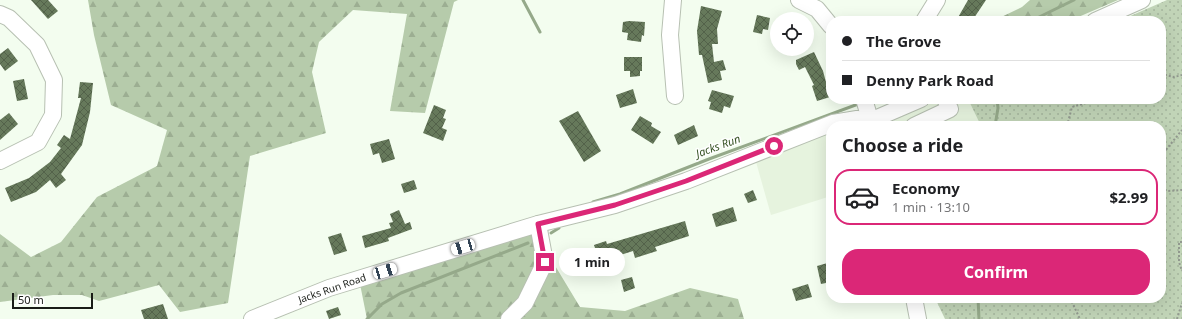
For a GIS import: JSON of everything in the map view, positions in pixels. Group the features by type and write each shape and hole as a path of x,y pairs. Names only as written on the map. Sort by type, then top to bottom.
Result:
{"street":[{"path":"673,0 670,35 675,96"},
{"path":"798,0 817,9 826,20"},
{"path":"927,16 937,0"},
{"path":"1106,16 1142,0"},
{"path":"0,14 9,18 37,45 54,80 53,115 38,142 0,161"},
{"name":"Jacks Run Road","path":"843,121 902,104"},
{"path":"925,121 950,109 948,104"},
{"name":"Jacks Run Road","path":"252,319 329,288 538,224 615,205 636,198 686,181 826,126"},
{"path":"509,319 525,303 545,262 538,224"},
{"path":"915,303 918,319"}],"path":[{"path":"1166,75 1174,77 1182,75"},
{"path":"1068,121 1072,107 1082,104"},
{"path":"1166,150 1182,130"},
{"path":"1166,190 1182,190"},
{"path":"1182,242 1179,242 1179,262 1182,271"},
{"path":"1072,303 1080,319"},
{"path":"1177,319 1182,303"}],"shaded area":[{"path":"1167,0 1182,0 1182,319 945,319 937,303 1166,303 1166,121 979,121 970,104 1166,104 1166,16 1130,16"},
{"path":"929,104 970,104 979,121 894,121"},
{"path":"826,134 826,198 771,215 756,162"}],"green space":[{"path":"88,0 458,0 454,2 425,113 390,111 407,14 353,10 319,42 312,72 326,133 250,156 228,303 180,312 159,285 99,301 82,295 53,295 0,302 0,234 31,257 61,242 97,197 157,166 167,130 111,105 94,35"},
{"path":"1030,0 1118,0 1081,16 1003,16 1022,7"},
{"path":"538,224 551,259 580,307 625,311 690,288 738,299 744,319 367,319 359,279"}],"building":[{"path":"31,0 48,0 58,11 48,19"},
{"path":"968,0 986,0 975,16 959,16"},
{"path":"701,6 722,11 717,29 718,44 712,44 714,62 723,60 726,70 720,71 722,80 708,83 702,55 699,55 697,31"},
{"path":"757,15 770,18 768,30 763,29 762,34 753,32"},
{"path":"623,22 645,22 644,36 642,35 641,42 627,40 628,33 622,32"},
{"path":"8,48 18,61 5,71 0,64 0,54"},
{"path":"814,52 823,71 826,82 826,98 817,101 812,86 814,85 805,67 799,70 796,60 805,56 814,56"},
{"path":"624,57 642,57 642,71 640,71 640,76 630,77 630,71 624,71"},
{"path":"24,79 28,99 17,101 13,81"},
{"path":"80,82 93,83 90,112 82,145 61,174 66,180 56,188 50,180 36,192 11,202 5,188 29,178 50,162 61,148 57,145 64,135 70,139 81,98 78,98"},
{"path":"633,89 637,103 620,108 616,95"},
{"path":"712,90 734,96 730,108 724,106 722,113 709,109 711,102 708,101"},
{"path":"434,105 446,110 443,118 446,119 442,128 447,130 443,141 423,133"},
{"path":"578,111 601,151 584,162 559,121"},
{"path":"9,113 18,124 0,140 0,120"},
{"path":"640,116 652,123 651,126 661,132 653,144 631,130"},
{"path":"694,125 698,136 678,145 674,135"},
{"path":"389,139 395,159 382,163 379,153 373,155 370,144"},
{"path":"414,180 417,189 404,193 401,184"},
{"path":"753,190 757,200 748,203 744,194"},
{"path":"733,207 737,221 716,227 712,214"},
{"path":"399,210 405,224 410,222 412,229 388,238 389,241 365,248 362,236 391,228 389,223 393,222 390,214"},
{"path":"685,221 689,236 655,247 657,251 635,258 633,251 611,258 612,262 601,266 594,245 606,241 607,244"},
{"path":"341,233 347,251 334,255 328,237"},
{"path":"826,263 826,283 821,284 817,266"},
{"path":"632,277 635,288 624,292 621,280"},
{"path":"808,284 812,297 796,301 792,289"},
{"path":"163,304 168,319 144,319 141,310"},
{"path":"338,307 341,315 329,319 326,311"}],"waterway":[{"path":"523,0 540,32"},
{"name":"Jacks Run","path":"1041,16 1074,0"},
{"name":"Jacks Run","path":"593,202 620,194 709,159 858,104"},
{"path":"996,121 998,104"},
{"name":"Jacks Run","path":"551,233 559,228"},
{"name":"Jacks Run","path":"367,319 382,304 401,293 528,243"},
{"path":"978,303 979,319"}],"route":[{"path":"545,262 538,224 615,205 686,181 774,146"}]}
